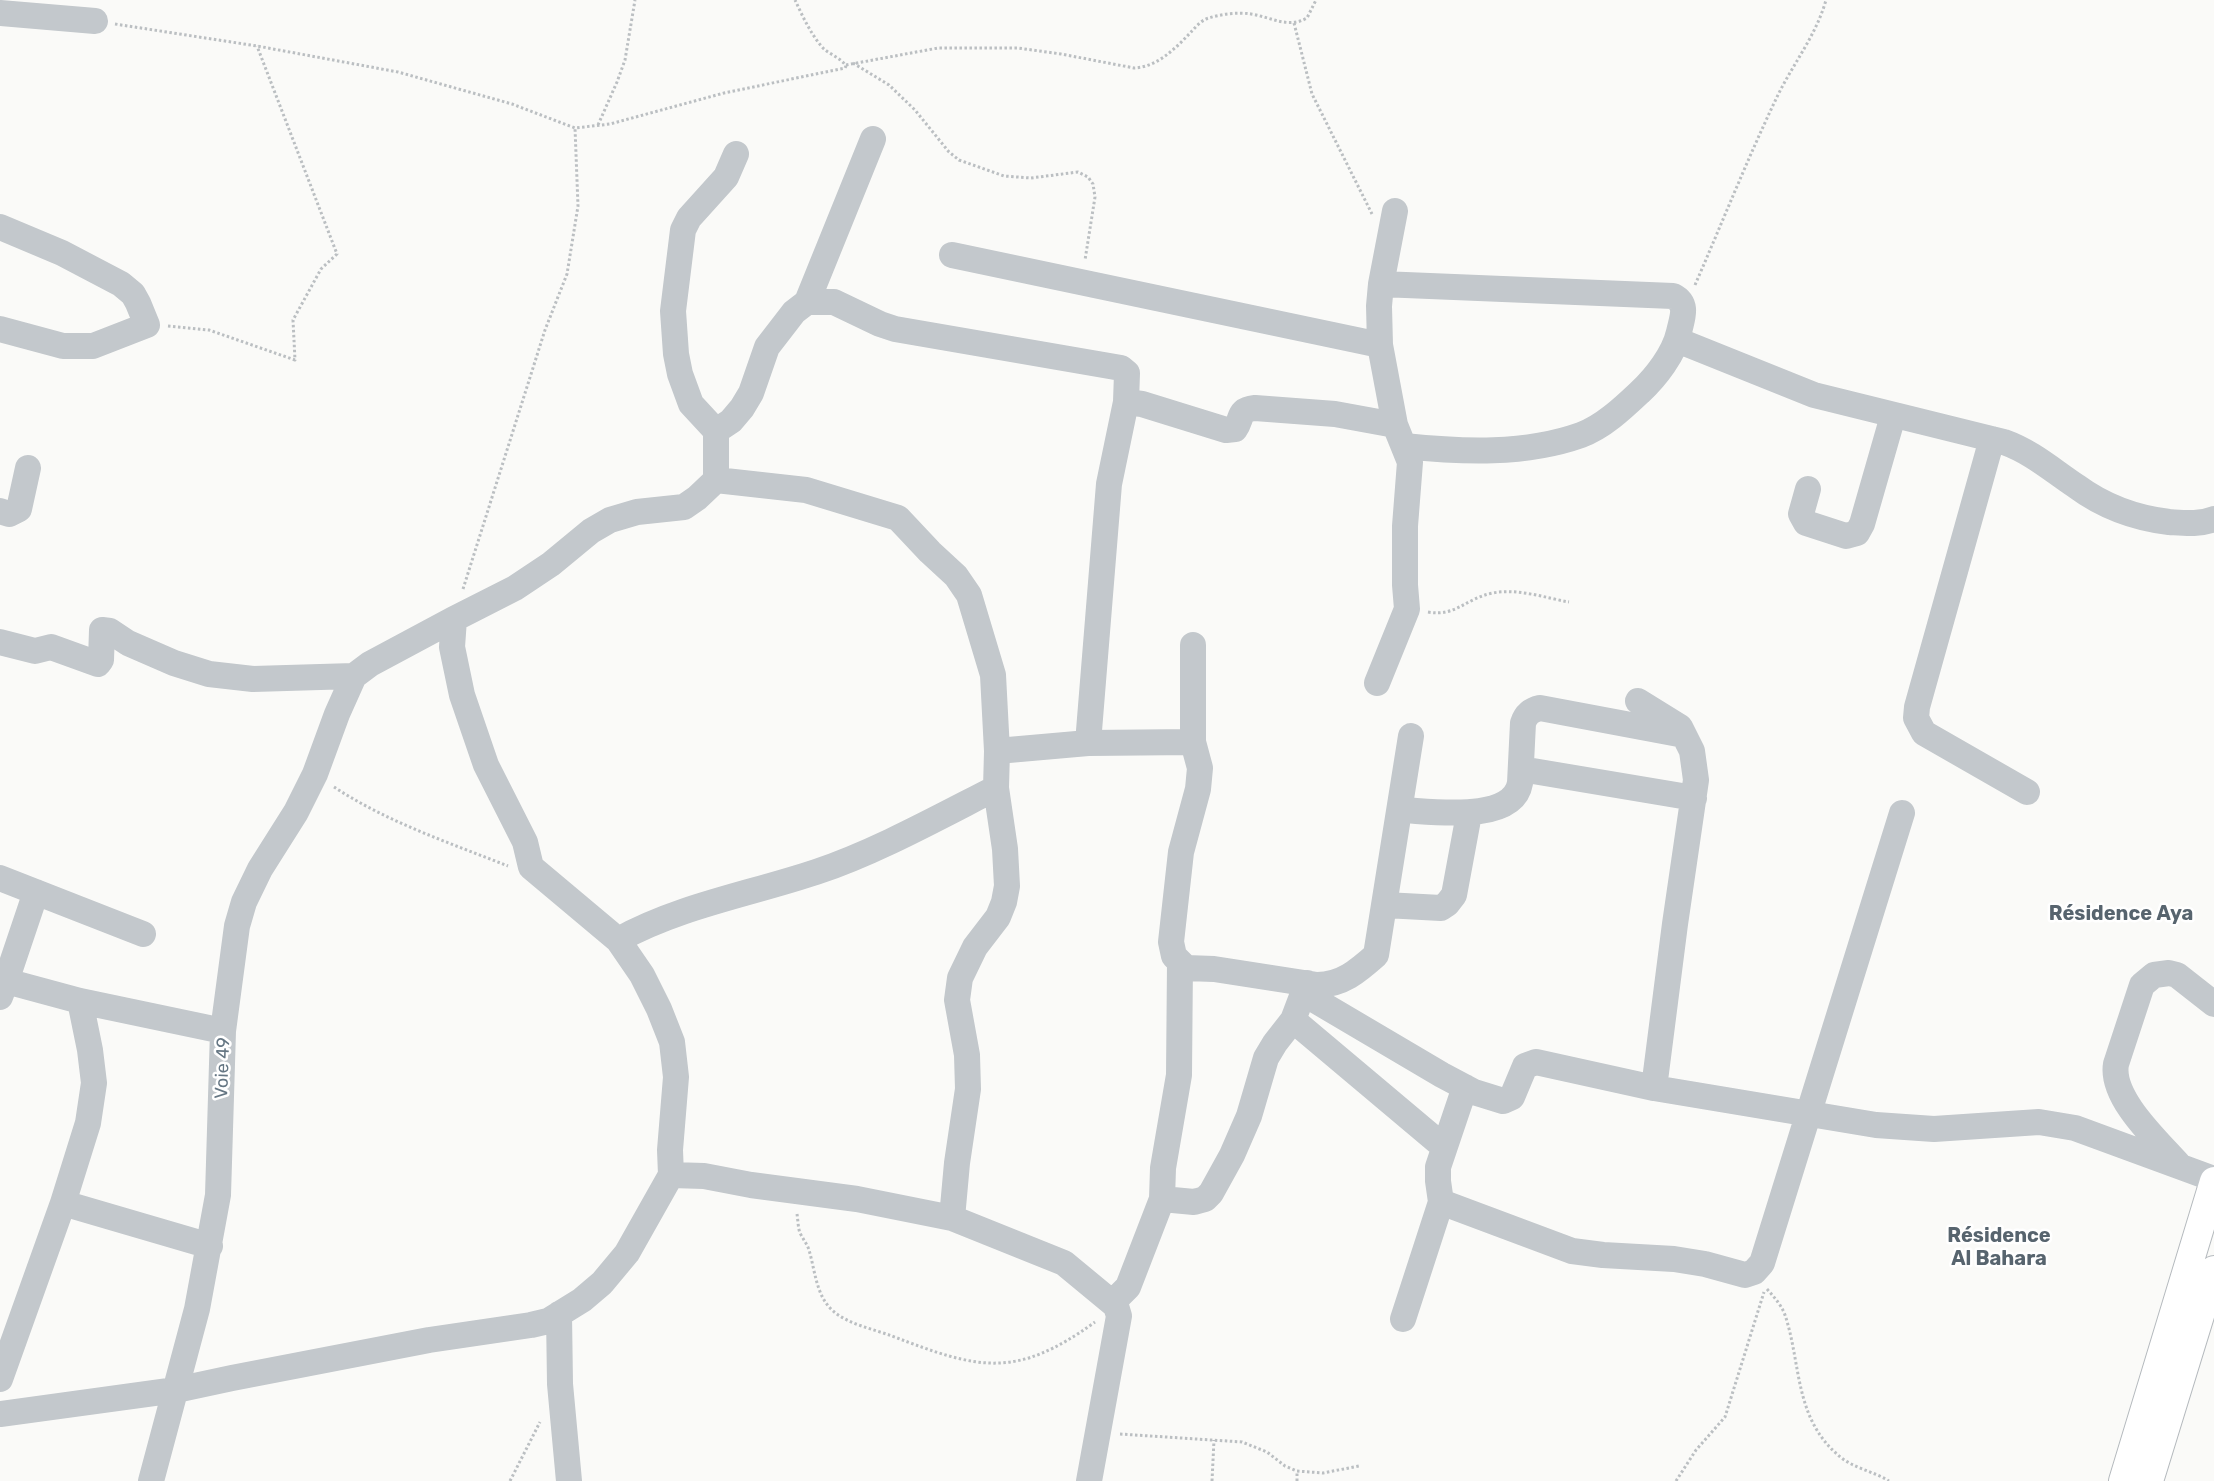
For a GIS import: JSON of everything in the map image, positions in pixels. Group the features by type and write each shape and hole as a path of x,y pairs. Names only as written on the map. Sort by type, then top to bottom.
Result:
{"main road":[{"path":"2122,1481 2214,1180"},
{"path":"2149,1481 2214,1270"}],"street":[{"path":"0,12 95,21"},
{"path":"716,431 731,421 742,408 752,393 767,347 794,312 807,302 873,139"},
{"path":"0,642 35,651 51,647 98,664 100,660 102,630 110,631 128,643 174,663 209,674 253,680 354,676 370,664 515,588 551,564 592,531 610,520 637,512 684,506 697,498 716,480 716,431 691,404 680,374 676,354 673,311 683,230 689,218 726,176 736,154"},
{"path":"1378,683 1407,608 1405,526 1410,462 1399,436 1380,345 1379,306 1381,284 1395,211"},
{"path":"0,227 62,253 121,284 132,294 138,303 147,325 93,346 63,346 0,329"},
{"path":"952,255 1380,345"},
{"path":"1126,402 1142,404 1226,430 1235,429 1241,414 1246,410 1255,408 1336,414 1399,436 1449,450 1506,450 1534,446 1583,434 1619,410 1646,387 1661,369 1678,340 1684,309 1682,303 1673,296 1381,284"},
{"path":"807,302 834,302 895,329 1121,368 1127,373 1126,402 1109,484 1088,743"},
{"path":"1678,340 1814,395 1992,439 2027,452 2092,497 2132,514 2180,523 2204,523 2214,519"},
{"path":"1808,489 1801,514 1806,523 1846,536 1857,533 1862,524 1893,416"},
{"path":"1992,439 1917,707 1916,718 1924,733 2027,792"},
{"path":"0,511 9,514 19,509 28,468"},
{"path":"716,480 806,490 898,518 956,576 969,595 993,675 997,751 996,788 1005,848 1007,886 998,918 975,947 960,978 957,1000 967,1055 968,1089 957,1163 952,1218"},
{"path":"0,1414 176,1390 429,1340 548,1321 582,1300 602,1283 627,1253 672,1175 670,1150 676,1076 672,1042 659,1009 642,975 618,940 531,867 525,842 486,765 462,695 452,647 454,619"},
{"path":"1193,645 1193,742 1200,768 1198,789 1181,852 1171,942 1174,956 1186,968 1214,969 1305,988 1330,985 1355,974 1376,955 1411,736"},
{"name":"Voie 49","path":"151,1481 197,1309 210,1246 218,1195 223,1031 232,956 244,902 260,869 296,812 315,774 337,714 354,676"},
{"path":"1638,701 1680,727 1692,750 1696,780 1654,1088"},
{"path":"1400,810 1469,814 1498,806 1515,796 1519,788 1523,723 1530,712 1540,708 1685,735"},
{"path":"997,751 1088,743 1193,742"},
{"path":"1521,769 1694,798"},
{"path":"618,940 661,920 817,871 894,838 996,788"},
{"path":"1441,1202 1572,1251 1603,1255 1674,1259 1706,1264 1745,1275 1758,1269 1762,1263 1807,1113 1902,813"},
{"path":"1385,905 1441,908 1447,904 1454,894 1469,814"},
{"path":"0,878 143,934"},
{"path":"36,892 3,989 80,1001 223,1031"},
{"path":"1115,1304 1128,1286 1162,1199 1163,1168 1179,1075 1180,962"},
{"path":"2180,1167 2137,1117 2118,1088 2114,1072 2142,985 2154,975 2169,973 2177,976 2214,1004"},
{"path":"1162,1199 1194,1202 1204,1199 1211,1193 1232,1154 1248,1116 1266,1058 1293,1020 1305,988"},
{"path":"1305,988 1465,1087 1474,1092 1506,1100 1512,1097 1525,1066 1536,1062 1654,1088 1905,1128 1964,1128 2021,1122 2058,1124 2075,1128 2214,1180"},
{"path":"0,1379 63,1203 88,1123 94,1083 90,1050 80,1001"},
{"path":"1293,1020 1444,1147"},
{"path":"1402,1319 1441,1202 1438,1167 1465,1087"},
{"path":"672,1175 704,1176 857,1199 952,1218 1064,1263 1115,1304 1119,1316 1096,1434 1089,1481"},
{"path":"63,1203 210,1246"},
{"path":"559,1314 560,1384 569,1481"}],"path":[{"path":"598,125 617,82 624,60 635,0"},
{"path":"795,0 806,23 820,43 846,65"},
{"path":"95,21 257,46 398,72 512,104 575,128 610,124 724,93 845,68 846,65 853,63 938,48 1018,48 1142,68 1162,59 1208,18 1230,14 1250,14 1294,23 1307,18 1316,0"},
{"path":"1684,309 1758,137 1783,85 1810,40 1826,0"},
{"path":"1294,23 1312,94 1362,197 1389,246"},
{"path":"147,325 209,330 295,360 293,320 321,270 337,254 257,46"},
{"path":"853,63 889,85 915,110 950,152 960,160 1004,176 1030,178 1078,172 1088,177 1093,184 1095,197 1081,282"},
{"path":"454,619 545,330 567,274 578,206 575,128"},
{"path":"1407,608 1444,614 1480,597 1503,592 1570,602"},
{"path":"315,774 349,796 410,826 509,866 531,867"},
{"path":"795,1191 800,1232 809,1250 822,1295 832,1310 850,1320 940,1354 987,1364 1016,1362 1037,1355 1081,1332 1115,1304"},
{"path":"1676,1481 1691,1456 1725,1417 1766,1288 1778,1301 1786,1317 1802,1395 1818,1432 1839,1456 1889,1481"},
{"path":"510,1481 542,1418"},
{"path":"1096,1434 1214,1440 1251,1444 1267,1452 1285,1466 1297,1471 1323,1473 1360,1466"},
{"path":"1212,1481 1214,1440"},
{"path":"1297,1471 1297,1481"}],"district":[{"name":"Résidence Aya","path":"2121,914"},
{"name":"Résidence Al Bahara","path":"1999,1248"}]}
